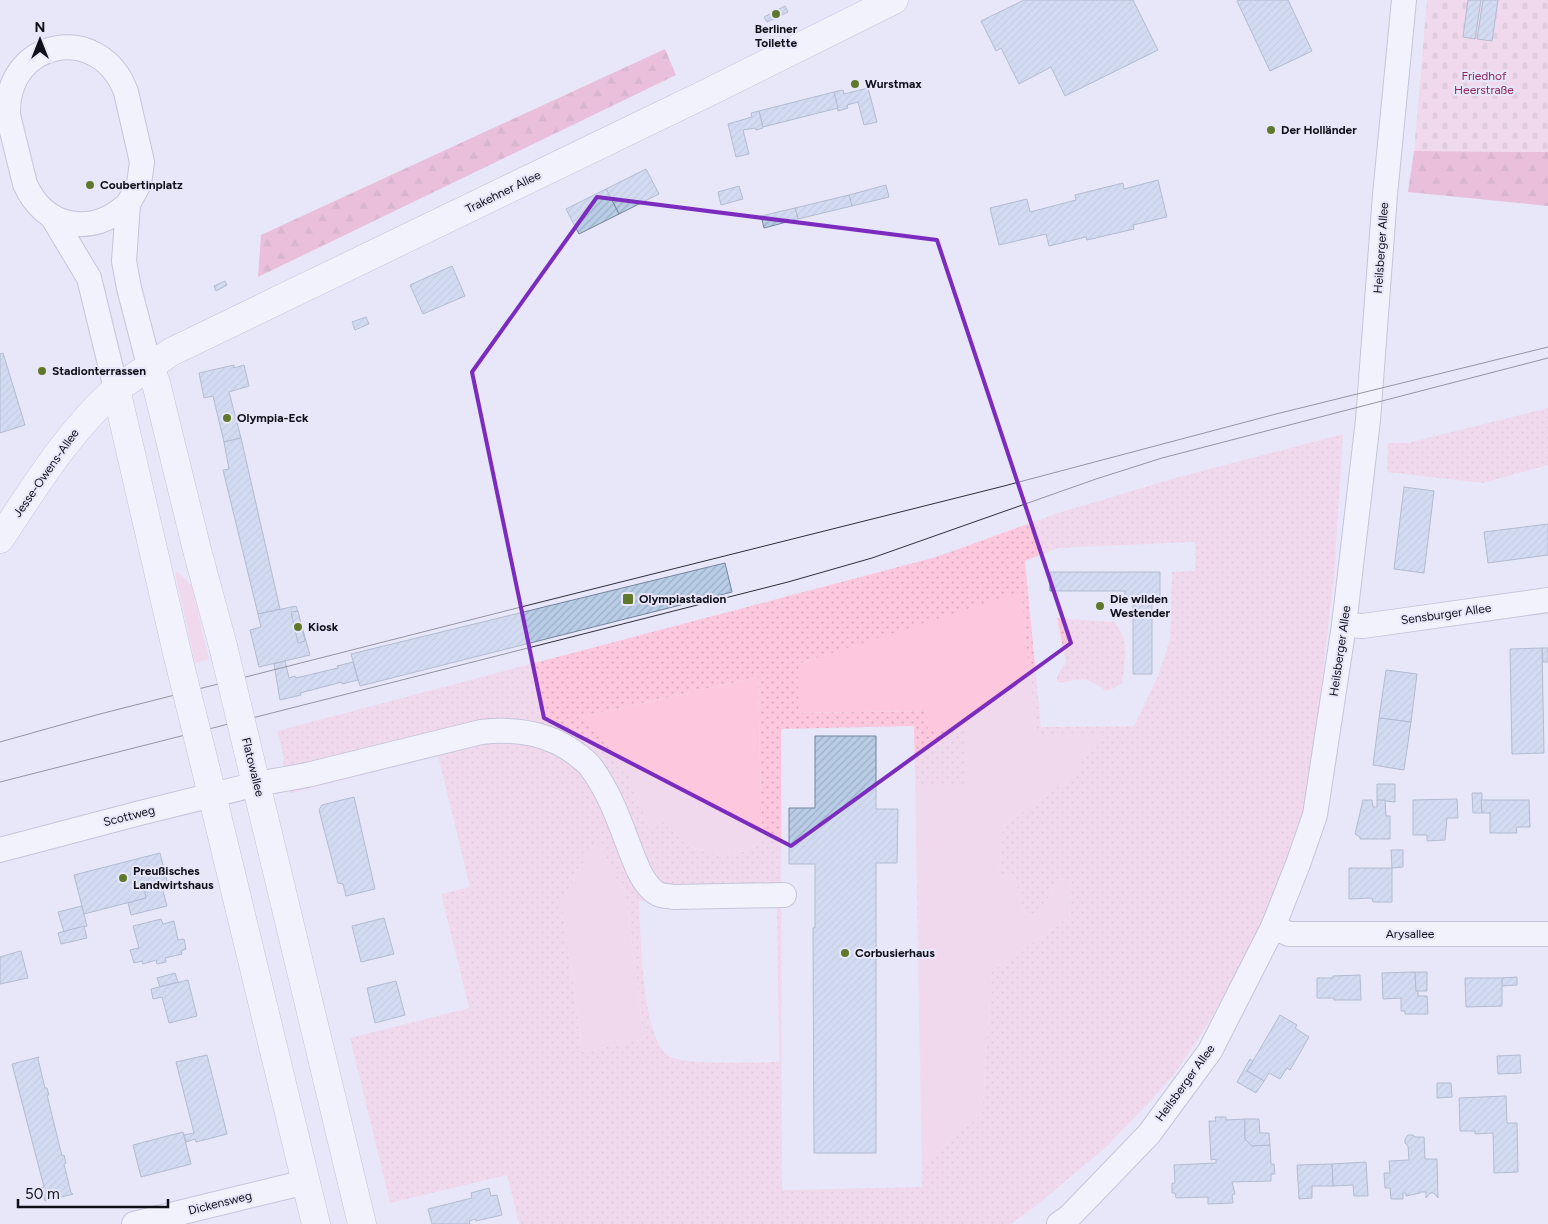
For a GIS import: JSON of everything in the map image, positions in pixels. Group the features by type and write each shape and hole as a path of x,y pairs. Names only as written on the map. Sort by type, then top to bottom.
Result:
{"main road":[{"name":"Trakehner Allee","path":"116,389 171,352 894,0"},
{"name":"Flatowallee","path":"149,365 156,383 223,646 362,1224"},
{"name":"Jesse-Owens-Allee","path":"0,539 63,445 98,404 116,389"},
{"path":"116,389 178,657 210,782 316,1224"},
{"path":"306,1182 349,1171"}],"street":[{"name":"Heilsberger Allee","path":"1068,1222 1149,1134 1210,1051 1273,927 1315,815 1344,625 1368,420 1385,195 1404,0"},
{"path":"53,218 75,224 98,223 119,212 128,204 139,184 142,162 122,81 114,69 99,55 78,47 66,46 44,51 26,63 13,82 8,103 8,115 25,184 36,204 53,218 89,278 116,389"},
{"path":"128,204 124,261 149,365"},
{"name":"Sensburger Allee","path":"1344,625 1363,626 1548,600"},
{"name":"Scottweg","path":"0,850 210,782 254,772 307,775 481,732 501,730 528,732 545,737 569,748 589,765 610,797 638,870 658,894 673,897 784,895"},
{"name":"Arysallee","path":"1273,927 1289,934 1548,934"},
{"name":"Dickensweg","path":"134,1224 306,1182"}],"highlighted area":[{"path":"597,197 937,240 1071,643 791,846 544,718 472,372"}],"green space":[{"name":"Friedhof Heerstraße","path":"1427,0 1548,0 1548,152 1414,151"},
{"path":"665,49 676,75 258,277 261,235"},
{"path":"1414,151 1548,152 1548,206 1408,192"},
{"path":"1548,408 1548,465 1483,483 1387,472 1388,443 1407,443"},
{"path":"1343,434 1334,577 1307,809 1287,865 1257,934 1208,1024 1173,1076 1106,1147 1042,1201 1011,1224 519,1224 507,1175 390,1203 350,1038 469,1008 441,894 470,887 438,756 291,793 277,731 936,557 1058,513 1179,477","holes":["1195,542 1195,571 1172,572 1170,640 1158,676 1134,726 1041,727 1025,561 1058,548","1021,592 1036,734 1107,733 1107,736 1101,738 1084,758 1075,775 1003,826 999,875 1014,876 1025,914 1039,915 1058,879 1072,881 1069,917 992,971 982,1114 922,1164 916,785 966,784 965,730 928,730 927,711 798,713 798,664","758,677 762,842 745,851 721,855 690,847 663,821 649,829 625,766 582,717","914,726 922,1187 782,1190 781,729","597,840 627,900 644,1039 583,1052 561,902","639,901 777,901 779,1062 705,1062 669,1056 660,1046 653,1029 644,984"]},
{"path":"178,572 192,586 209,659 195,663 175,573"},
{"path":"1021,591 1036,733 1107,733 1107,736 1084,758 1076,775 1003,826 999,875 1014,876 1025,914 1039,915 1058,879 1072,880 1069,917 992,971 982,1114 922,1165 916,785 965,730 928,730 927,711 798,713 798,664"},
{"path":"1057,618 1114,622 1123,636 1125,647 1122,683 1106,691 1085,680 1057,682 1057,676 1066,662"},
{"path":"758,677 762,842 745,851 721,855 690,847 663,821 649,829 639,805 582,717"},
{"path":"597,840 627,900 644,1039 583,1052 561,902"}],"building":[{"path":"1024,0 1133,0 1158,50 1065,96 1051,67 1019,84 1001,48 996,51 981,21"},
{"path":"1288,0 1312,51 1270,71 1237,1"},
{"path":"1468,0 1481,0 1475,39 1463,37"},
{"path":"1483,0 1498,0 1492,41 1477,39"},
{"name":"Berliner Toilette","path":"785,6 788,12 767,22 764,17"},
{"path":"868,88 877,122 864,125 858,102 847,105 848,108 838,111 834,92 843,90 844,94"},
{"path":"834,92 838,108 763,127 759,111"},
{"path":"759,111 763,128 743,130 749,154 736,157 728,124 752,117 751,113"},
{"path":"646,169 659,194 619,214 606,189"},
{"path":"1158,180 1167,217 1133,225 1134,229 1087,240 1086,237 1049,246 1046,234 999,245 990,208 1027,199 1030,212 1076,200 1075,195 1123,183 1124,189"},
{"path":"886,185 889,197 852,206 849,195"},
{"path":"739,186 743,199 721,205 718,192"},
{"path":"606,189 619,214 579,234 566,209"},
{"path":"849,195 852,206 798,219 795,208"},
{"path":"795,208 798,219 764,228 761,216"},
{"path":"452,266 465,296 423,314 410,285"},
{"path":"225,281 227,285 216,291 214,286"},
{"path":"366,317 369,324 355,330 352,322"},
{"path":"3,353 25,425 0,433 0,354"},
{"name":"Olympia-Eck","path":"234,365 234,368 244,365 249,386 229,392 241,438 224,442 213,396 204,398 199,373"},
{"path":"241,438 280,609 258,614 223,470 229,469 224,442"},
{"path":"1404,487 1434,491 1424,573 1394,569"},
{"path":"1548,524 1548,555 1488,563 1484,532"},
{"path":"725,563 732,592 360,686 351,654"},
{"path":"1050,572 1160,572 1160,598 1152,598 1152,674 1133,674 1133,598 1125,598 1125,591 1050,591"},
{"path":"296,606 310,655 259,667 250,630 261,627 258,614"},
{"name":"Kiosk","path":"298,611 305,641 298,643 291,612"},
{"path":"1542,648 1544,753 1512,754 1510,649"},
{"path":"1542,648 1548,648 1548,662 1543,662"},
{"path":"285,661 289,678 338,668 337,666 353,662 358,680 342,684 342,682 280,700 274,664"},
{"path":"1386,670 1417,674 1411,722 1379,718"},
{"path":"1379,718 1411,722 1404,770 1373,765"},
{"name":"Corbusierhaus","path":"815,736 876,736 876,809 898,809 897,863 876,863 876,1153 814,1153 813,928 815,928 815,864 789,864 789,808 815,808"},
{"path":"1377,784 1395,784 1395,802 1377,800"},
{"path":"1472,793 1482,793 1482,813 1473,813"},
{"path":"354,797 375,889 346,896 343,884 338,883 319,810 322,805"},
{"path":"1457,799 1458,818 1447,818 1445,840 1427,841 1427,835 1413,835 1413,800"},
{"path":"1363,800 1372,800 1373,807 1377,807 1377,800 1385,800 1386,816 1390,816 1390,839 1360,839 1355,834"},
{"path":"1481,800 1529,800 1530,827 1516,827 1517,833 1490,833 1490,813 1482,813"},
{"path":"1391,850 1403,850 1403,867 1392,868"},
{"path":"160,853 168,885 145,891 146,898 84,914 74,875"},
{"path":"1349,868 1392,868 1392,902 1373,902 1372,898 1349,899"},
{"path":"162,887 167,906 131,915 128,903 146,898 145,891"},
{"path":"82,906 87,926 64,932 58,912"},
{"path":"384,918 394,954 361,962 352,926"},
{"path":"161,919 163,924 174,921 178,940 184,939 186,949 181,951 182,954 165,958 166,962 157,964 156,960 143,964 142,961 134,963 130,950 139,948 133,926"},
{"path":"84,926 87,938 61,944 58,933"},
{"path":"21,951 28,978 0,984 0,957"},
{"path":"1415,972 1416,991 1418,991 1418,996 1427,996 1428,1014 1405,1014 1405,1011 1401,1011 1401,998 1383,999 1382,973"},
{"path":"1415,972 1427,972 1427,991 1416,991"},
{"path":"175,973 178,982 160,987 157,978"},
{"path":"1360,975 1361,1000 1317,998 1317,978"},
{"path":"1517,977 1517,985 1502,986 1502,978"},
{"path":"1465,978 1502,978 1502,1006 1466,1007"},
{"path":"188,980 197,1016 169,1023 162,997 153,999 151,989"},
{"path":"396,981 405,1015 375,1023 367,988"},
{"path":"1280,1015 1297,1025 1295,1028 1309,1037 1290,1070 1287,1068 1280,1079 1269,1073 1264,1081 1247,1071"},
{"path":"207,1055 227,1134 196,1142 195,1139 186,1142 184,1135 194,1133 176,1062"},
{"path":"1520,1055 1521,1073 1498,1074 1497,1056"},
{"path":"39,1057 62,1156 64,1155 66,1163 64,1164 71,1193 73,1194 45,1201 42,1188 44,1187 12,1064"},
{"path":"1250,1059 1253,1061 1247,1071 1264,1081 1256,1093 1237,1082"},
{"path":"1437,1083 1451,1083 1452,1097 1437,1098"},
{"path":"1506,1096 1507,1123 1517,1123 1518,1172 1494,1173 1493,1133 1475,1134 1475,1131 1460,1131 1459,1098"},
{"path":"1215,1117 1226,1117 1226,1120 1245,1119 1245,1139 1252,1146 1270,1145 1271,1164 1274,1164 1275,1174 1271,1174 1271,1181 1232,1182 1235,1194 1232,1195 1233,1203 1208,1204 1208,1197 1176,1198 1175,1193 1172,1193 1172,1183 1175,1183 1174,1165 1216,1163 1216,1159 1211,1160 1209,1121 1216,1121"},
{"path":"1245,1119 1259,1119 1260,1133 1269,1133 1270,1145 1252,1146 1245,1139"},
{"path":"183,1132 191,1164 141,1177 133,1145"},
{"path":"1408,1135 1424,1137 1425,1159 1437,1159 1438,1198 1434,1193 1430,1193 1426,1198 1426,1192 1420,1192 1406,1196 1406,1193 1403,1193 1403,1199 1391,1199 1390,1188 1385,1188 1384,1173 1390,1173 1389,1161 1409,1160 1408,1146 1405,1143"},
{"path":"1366,1162 1368,1196 1354,1196 1353,1185 1333,1186 1332,1164"},
{"path":"1332,1164 1333,1186 1312,1186 1312,1198 1299,1199 1297,1165"},
{"path":"489,1188 491,1196 497,1195 502,1215 476,1221 475,1219 469,1221 470,1224 432,1224 428,1209 472,1198 471,1193"}],"tram line":[{"path":"0,742 96,715 1004,486 1276,414 1548,347"},
{"path":"0,782 788,582 872,558 1096,479 1162,458 1548,358"}],"place":[{"name":"Berliner Toilette","path":"776,14"},
{"name":"Wurstmax","path":"855,84"},
{"name":"Der Holländer","path":"1271,130"},
{"name":"Coubertinplatz","path":"90,185"},
{"name":"Stadionterrassen","path":"42,371"},
{"name":"Olympia-Eck","path":"227,418"},
{"name":"Olympiastadion","path":"628,599"},
{"name":"Die wilden Westender","path":"1100,606"},
{"name":"Kiosk","path":"298,627"},
{"name":"Preußisches Landwirtshaus","path":"123,878"},
{"name":"Corbusierhaus","path":"845,953"}]}
